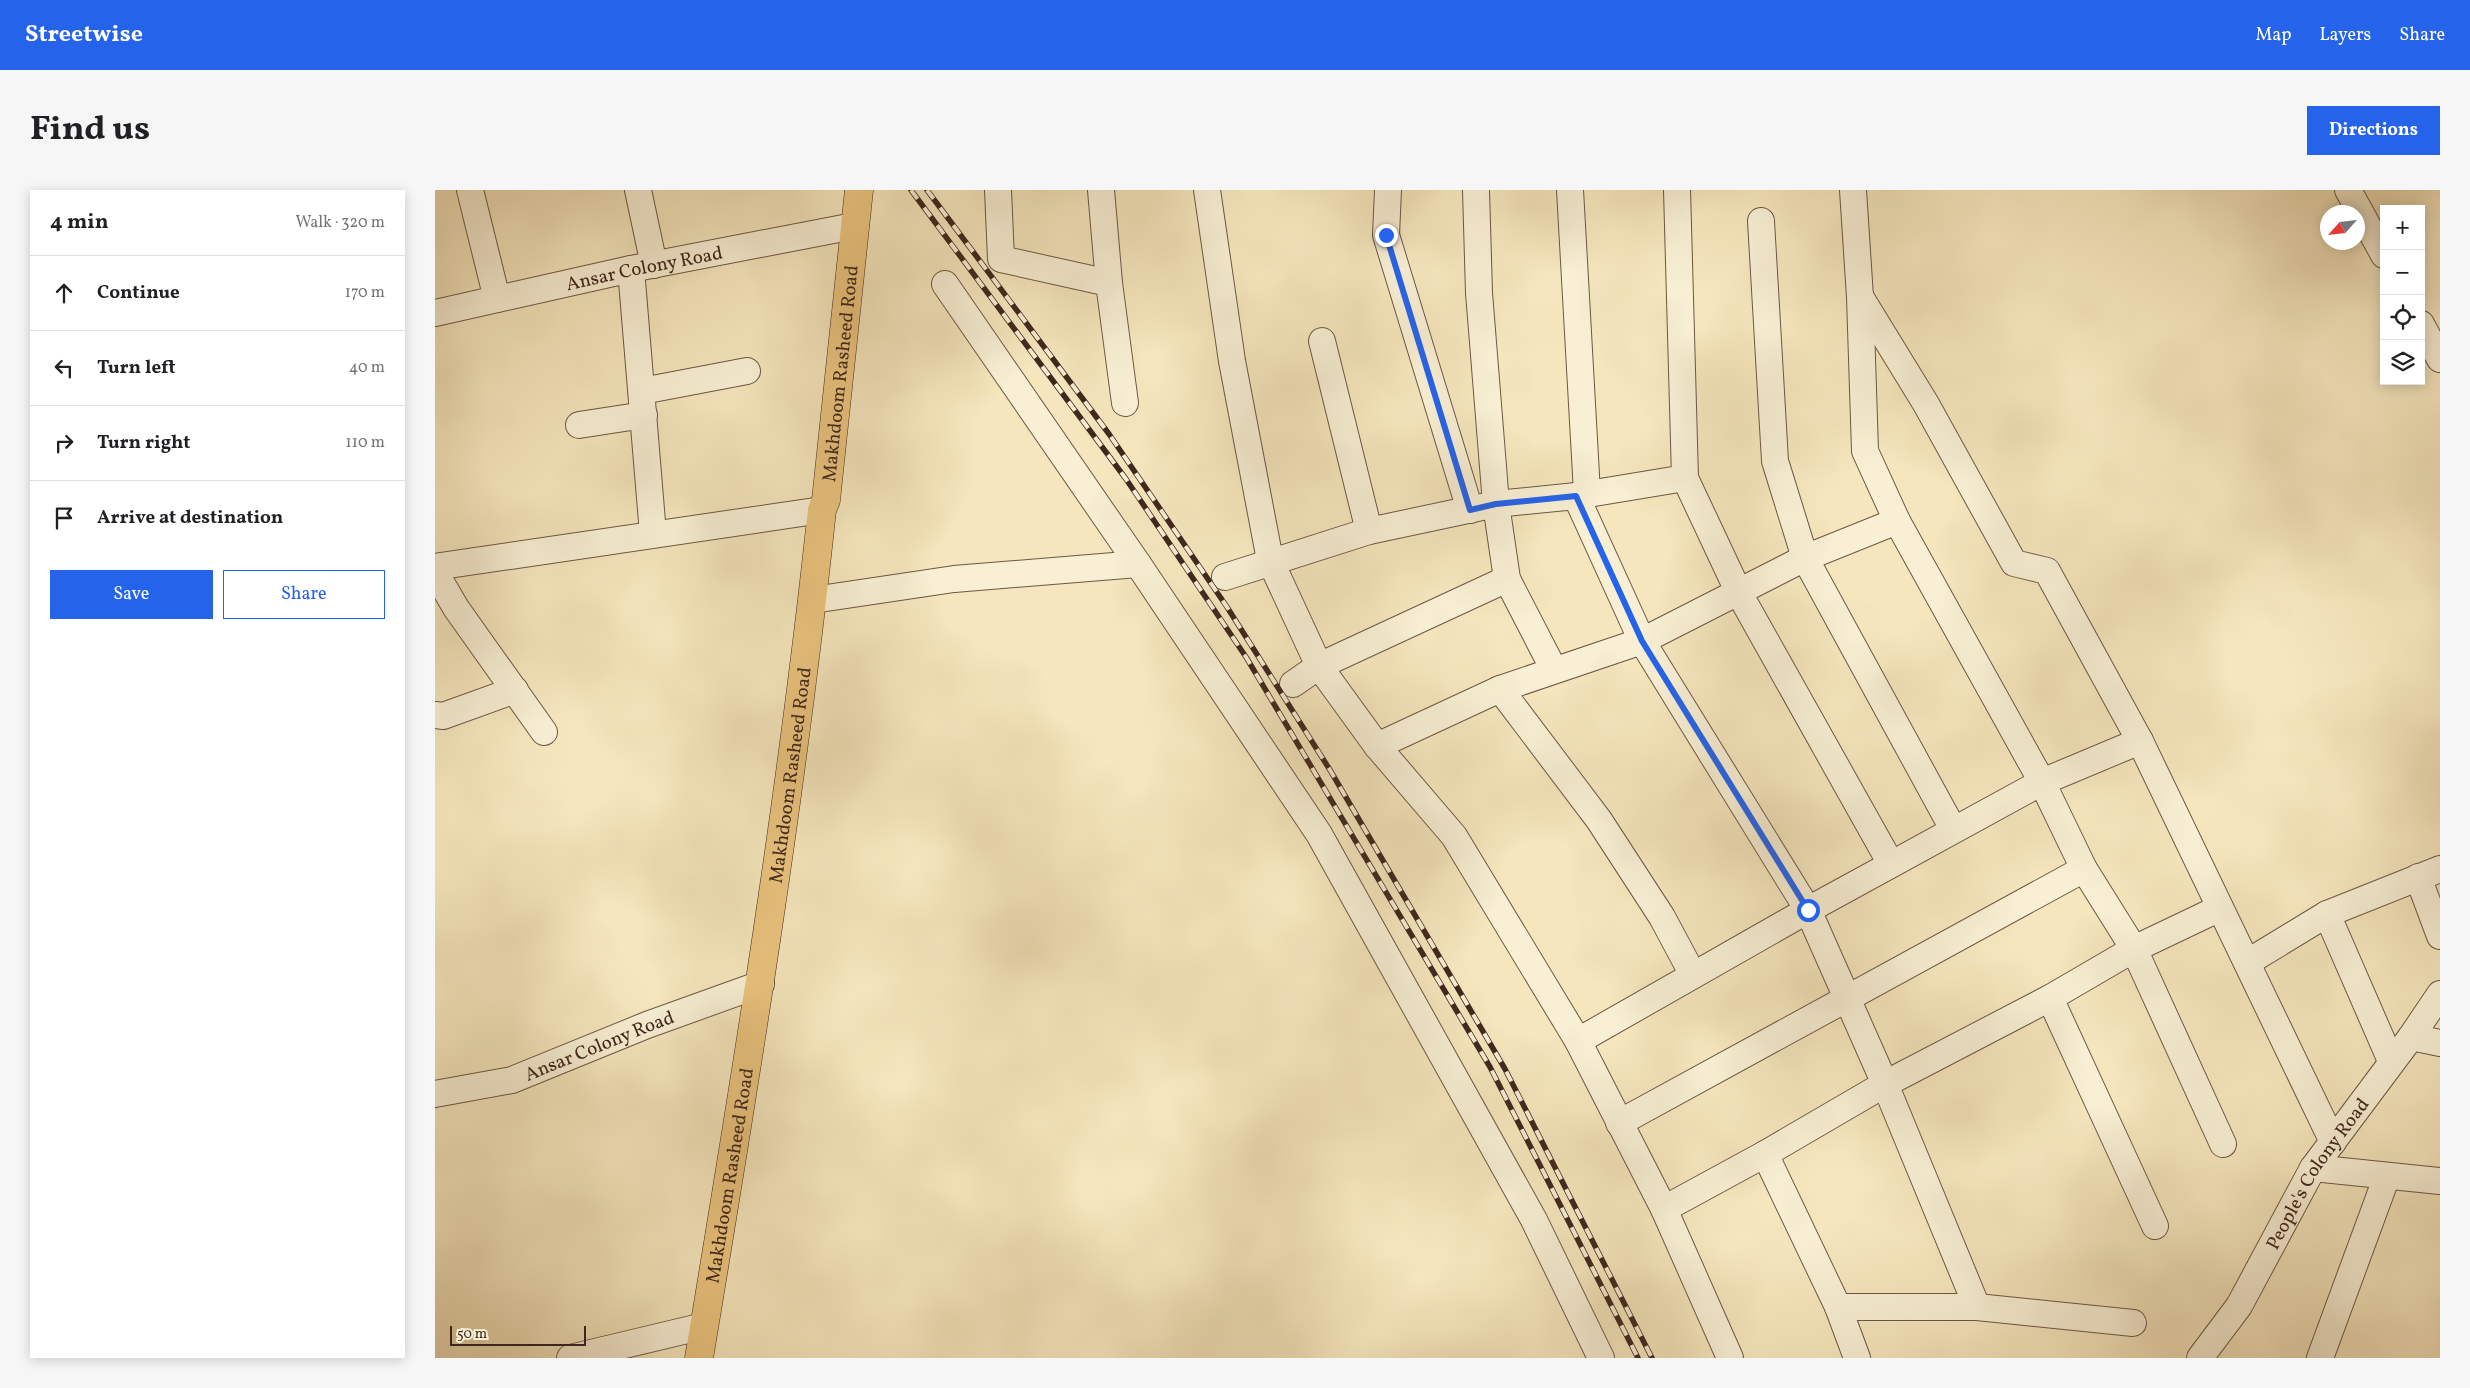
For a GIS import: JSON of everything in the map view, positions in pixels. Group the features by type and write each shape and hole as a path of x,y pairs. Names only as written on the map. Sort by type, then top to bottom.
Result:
{"main road":[{"name":"Makhdoom Rasheed Road","path":"699,1358 761,984 813,600 822,510 826,500 859,190"}],"street":[{"path":"470,190 497,299"},
{"path":"638,190 643,267 643,403 653,534"},
{"path":"998,190 1001,259 1109,283"},
{"path":"1101,190 1109,283 1125,403"},
{"path":"1207,190 1232,361 1270,560 1319,666 1377,746 1453,836 1578,1042 1664,1209 1730,1358"},
{"path":"1388,190 1386,235 1470,510"},
{"path":"1476,190 1479,293 1496,504 1507,579 1554,670"},
{"path":"1570,190 1581,495 1642,641 1808,910 1846,1000 1885,1084 1977,1307"},
{"path":"1677,190 1685,478 1739,593 1891,864"},
{"path":"1853,190 1860,297 1865,451 1897,521 2042,782 2084,869 2134,948 2223,1144"},
{"path":"2348,190 2381,250"},
{"path":"1761,221 1775,461 1805,558 1953,829"},
{"name":"Ansar Colony Road","path":"435,313 643,267 854,226"},
{"path":"945,284 1138,564 1319,834 1534,1220 1601,1358"},
{"path":"1860,297 1926,404 2014,563 2047,571 2140,741 2333,1142"},
{"path":"2425,331 2440,358"},
{"path":"1322,342 1369,531"},
{"path":"579,425 643,403 747,372"},
{"path":"1225,577 1270,560 1369,531 1496,504 1581,495 1685,478"},
{"path":"435,567 822,510"},
{"path":"1377,746 1500,689 1642,641 1805,558 1897,521"},
{"path":"813,600 954,579 1138,564"},
{"path":"435,572 456,608 544,732"},
{"path":"1293,684 1319,666 1507,579"},
{"path":"1500,689 1599,820 1662,917 1693,975"},
{"path":"435,715 443,716 515,690"},
{"path":"1578,1042 1953,829 2042,782 2140,741"},
{"path":"1619,1123 2084,869"},
{"path":"2248,962 2327,914 2429,873 2440,936"},
{"path":"1664,1209 1765,1154 1885,1084 2050,998 2134,948 2220,908"},
{"path":"2327,914 2391,1061"},
{"name":"Ansar Colony Road","path":"435,1094 512,1080 647,1026 761,984"},
{"name":"People's Colony Road","path":"2200,1358 2239,1306 2313,1168 2391,1061 2411,1037 2440,994"},
{"path":"2050,998 2155,1226"},
{"path":"2411,1037 2440,1043"},
{"path":"1765,1154 1838,1307 1857,1358"},
{"path":"2313,1168 2440,1181"},
{"path":"2320,1358 2387,1176"},
{"path":"1838,1307 1977,1307 2133,1323"},
{"path":"570,1358 704,1326"}],"railway":[{"path":"911,190 1126,479 1246,657 1490,1067 1638,1358"},
{"path":"927,190 1109,434 1227,607 1330,770 1505,1069 1652,1358"}],"route":[{"path":"1386,235 1470,510 1496,504 1576,496 1642,641 1808,910"}]}
